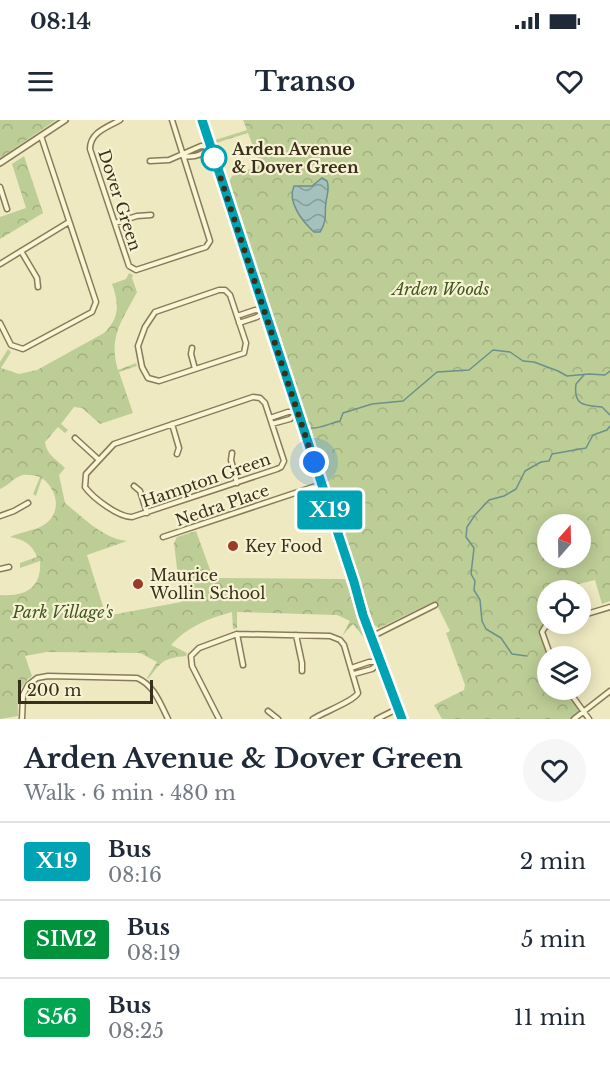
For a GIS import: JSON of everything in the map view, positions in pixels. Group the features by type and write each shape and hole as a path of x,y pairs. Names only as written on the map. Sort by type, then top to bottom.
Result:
{"street":[{"path":"0,162 65,120"},
{"name":"Dover Green","path":"120,120 96,134 90,144 129,266 132,269 139,269 208,246 211,238 172,120"},
{"path":"202,120 371,637 402,719"},
{"path":"0,323 11,345 23,349 94,309 96,302 41,136"},
{"path":"150,161 169,160 184,155 188,151 210,147"},
{"path":"0,187 7,209"},
{"path":"115,223 137,216 151,215"},
{"path":"0,264 69,222"},
{"path":"21,251 37,278 38,287"},
{"path":"222,289 228,292 239,323 246,346 244,353 159,381 152,380 146,375 139,358 138,346 146,327 156,312 222,289"},
{"path":"237,316 255,310 264,311"},
{"path":"239,323 257,317 264,311"},
{"path":"192,348 191,354 195,369"},
{"name":"Hampton Green","path":"257,397 264,400 270,418 283,464 277,469 132,518 121,516 87,490 84,478 114,444 257,397"},
{"path":"270,418 288,412 298,412"},
{"path":"272,424 290,418 298,412"},
{"path":"172,424 179,448 177,454"},
{"path":"75,438 99,459"},
{"path":"232,453 231,460 237,483"},
{"name":"Nedra Place","path":"163,537 322,484"},
{"path":"134,486 140,491 147,513"},
{"path":"0,516 28,502"},
{"path":"0,569 9,567"},
{"path":"371,637 435,605"},
{"path":"591,613 610,607"},
{"path":"237,634 243,665"},
{"path":"219,719 192,666 191,656 199,648 237,634 330,636 340,640 354,674 358,690 357,696 313,719"},
{"path":"296,635 302,671"},
{"path":"351,668 369,662 380,662"},
{"path":"354,674 372,669 380,662"},
{"path":"22,719 22,700 25,690 32,681 48,676 137,678 153,690 168,719"},
{"path":"574,719 610,691"},
{"path":"575,700 589,719"},
{"path":"377,719 398,709"},
{"path":"268,711 278,719"}],"green space":[{"path":"0,120 56,120 0,158"},
{"name":"Arden Woods","path":"243,120 610,120 610,601 602,604 595,580 537,580 537,634 541,634 545,646 537,646 537,700 572,700 579,709 577,714 570,719 442,719 434,705 464,690 465,685 446,633 450,631 435,601 379,628 374,625 229,182 232,176 260,165 248,133 216,143 215,140 247,130"},
{"path":"24,156 43,213 0,239 0,217 26,208 12,164"},
{"name":"Park Village's","path":"129,273 133,275 137,292 118,330 115,358 118,370 136,363 137,366 119,372 133,413 100,424 82,408 74,407 61,424 68,430 65,433 58,427 45,442 50,453 65,468 59,475 65,503 101,532 127,541 87,555 106,616 181,602 174,543 177,537 196,531 213,578 345,579 365,639 353,624 342,636 350,621 337,615 237,612 237,628 233,629 232,612 207,620 184,633 171,645 187,653 186,656 164,661 148,679 157,662 140,653 47,652 25,656 32,676 19,693 18,716 0,719 0,595 24,593 35,585 40,571 40,561 20,568 20,563 37,557 26,543 10,537 42,526 53,516 56,503 52,489 42,478 36,496 33,494 40,477 32,475 22,475 0,489 0,362 8,349 11,352 1,368 19,374 37,370 104,333 113,322 117,310 112,284 126,279"}],"water":[{"path":"322,178 327,181 328,186 325,220 320,232 314,232 297,211 292,192 294,186 312,186"}],"waterway":[{"path":"311,428 340,421 343,413 372,404 403,401 437,372 469,370 493,350 510,352 523,361 534,362 567,376 605,375 610,371"},
{"path":"584,375 576,384 579,401 586,405 602,407 610,415"},
{"path":"527,656 512,654 501,638 486,629 482,621 480,600 474,590 475,581 471,574 474,548 466,537 467,527 489,500 504,496 516,489 525,471 541,462 549,461 552,454 586,448 593,435 607,430 610,426"}],"bus line":[{"name":"X19","path":"202,120 363,615 402,719"}],"place":[{"name":"Arden Avenue & Dover Green","path":"214,158"},
{"name":"Key Food","path":"233,546"},
{"name":"Maurice Wollin School","path":"138,584"}],"route":[{"path":"214,158 314,462"}]}
